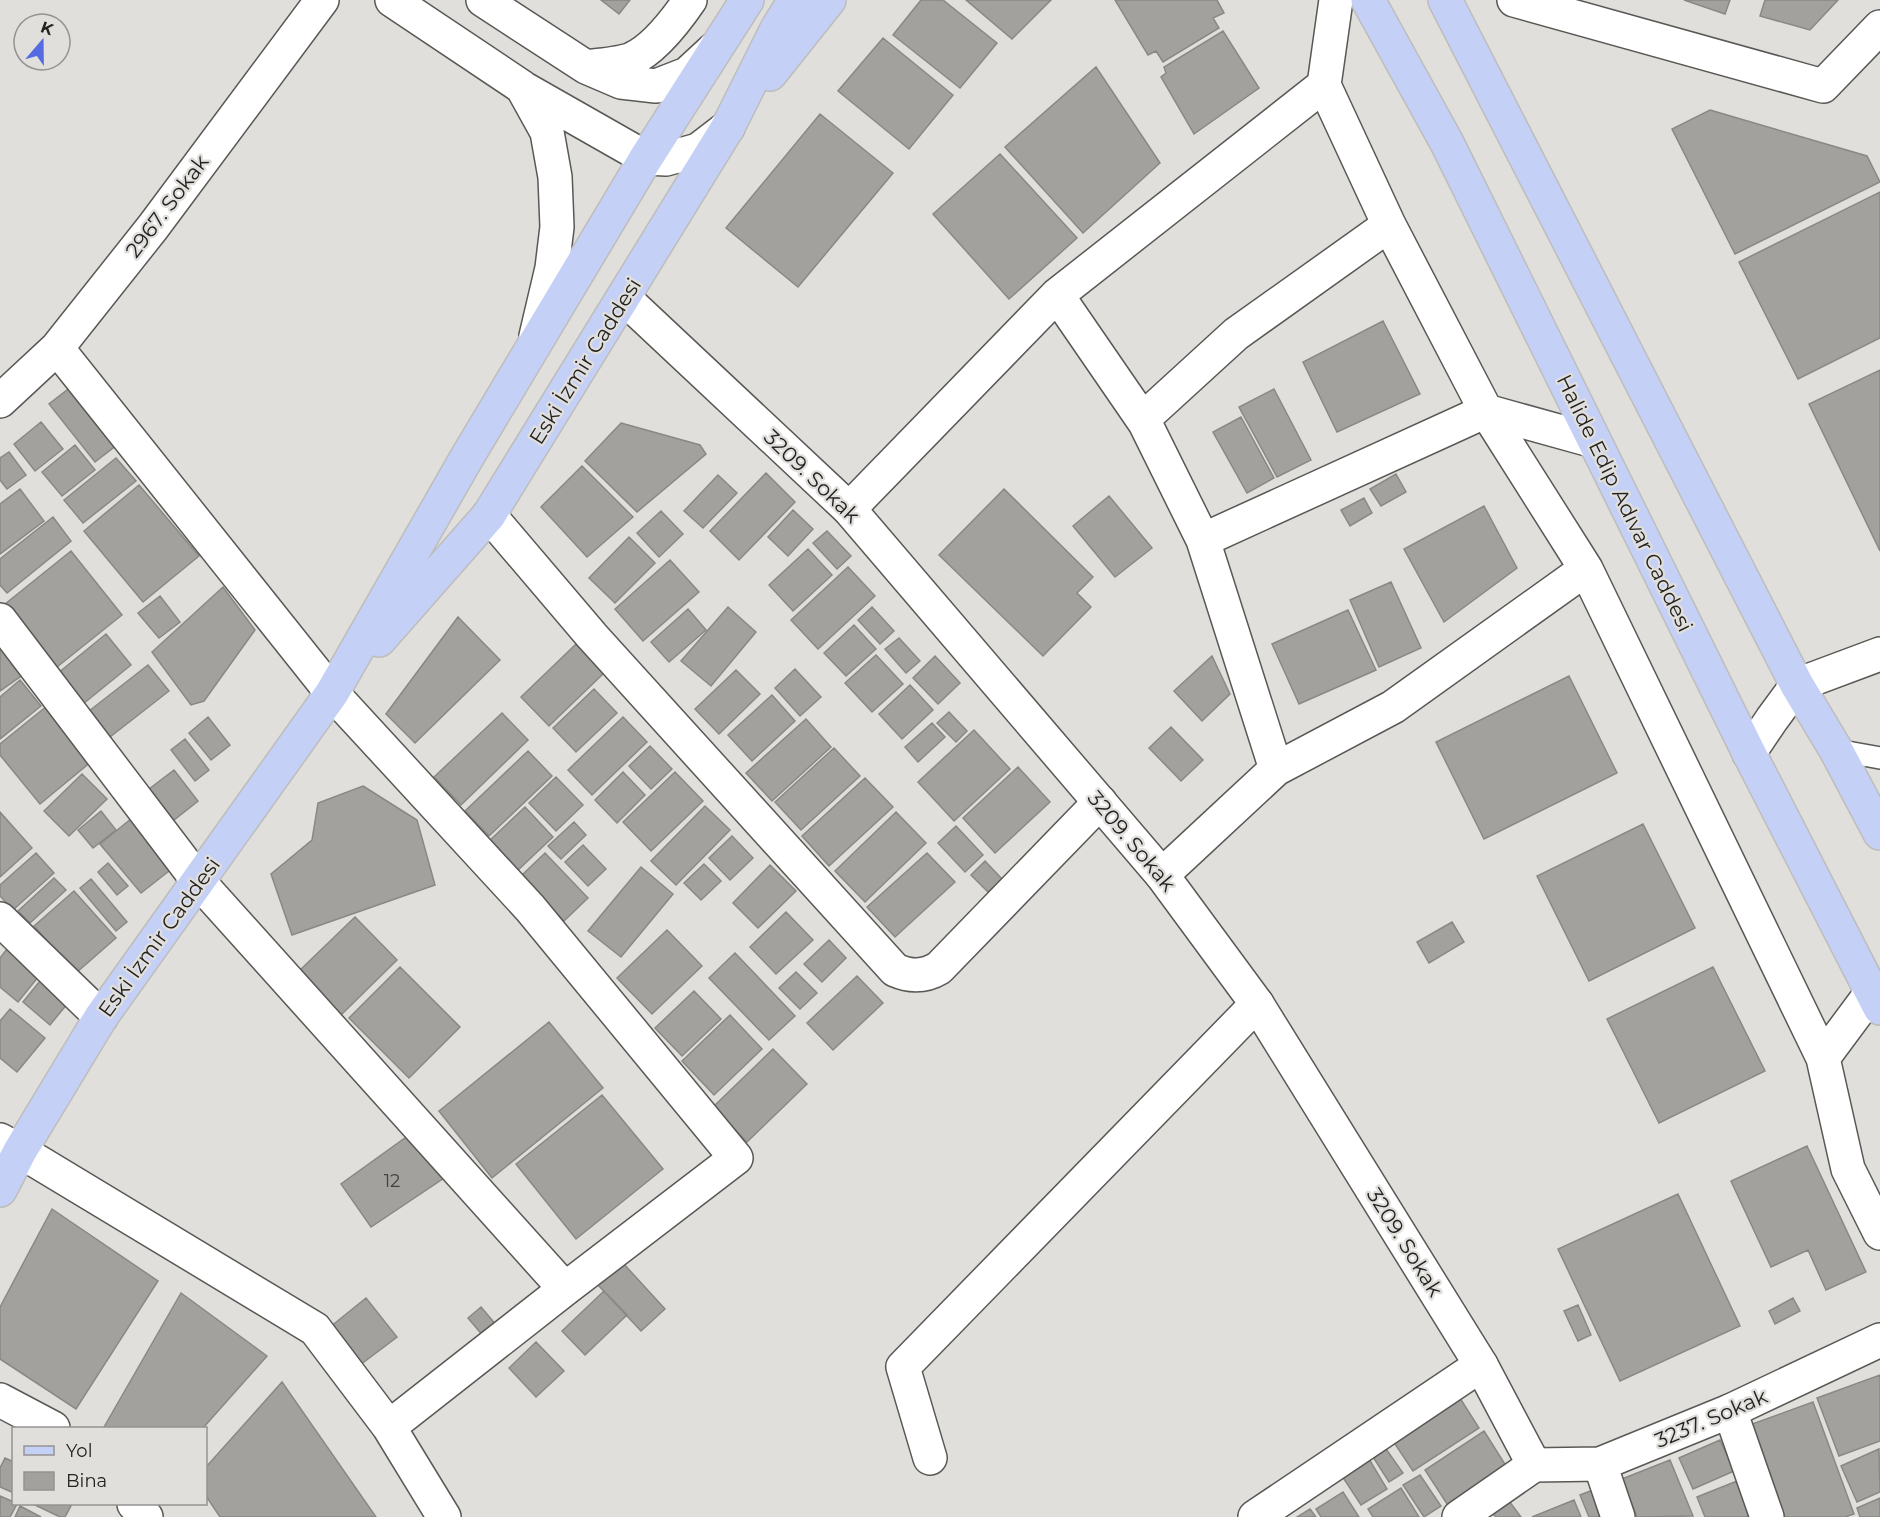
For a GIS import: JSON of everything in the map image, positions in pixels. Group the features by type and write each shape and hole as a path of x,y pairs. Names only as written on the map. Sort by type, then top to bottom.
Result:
{"main road":[{"name":"Eski İzmir Caddesi","path":"0,1190 10,1146 332,693 533,346 646,158 747,0"},
{"name":"Eski İzmir Caddesi","path":"332,693 489,515 728,127 777,28 795,0"},
{"path":"728,127 830,0"},
{"name":"Halide Edip Adıvar Caddesi","path":"1368,0 1447,143 1749,753 1876,1000"},
{"path":"1445,0 1797,685 1836,750 1880,833"}],"street":[{"name":"2967. Sokak","path":"0,401 57,348 153,227 322,0"},
{"path":"392,0 522,87 646,158 666,159 698,150 728,127"},
{"path":"483,0 586,67 621,82 656,86 687,74 716,47"},
{"path":"586,67 631,59 653,44 682,13 690,0"},
{"path":"1336,0 1324,86 1389,225 1486,411 1586,569 1823,1059 1848,1169 1880,1233"},
{"path":"1523,1 1823,86 1880,27"},
{"path":"849,509 1057,295 1324,86"},
{"path":"522,87 547,132 555,177 557,226 552,268 533,346"},
{"path":"1143,419 1236,334 1389,225"},
{"path":"1057,295 1143,419 1203,540 1276,769"},
{"name":"3209. Sokak","path":"624,298 849,509 1162,875 1257,1004 1481,1365 1534,1465"},
{"path":"57,348 332,693 530,908 736,1158 389,1427"},
{"path":"1203,540 1486,411 1594,441"},
{"path":"489,515 592,636 895,970 908,975 922,975 939,968 1100,802"},
{"path":"1162,875 1276,769 1393,707 1586,569"},
{"path":"0,620 199,882 565,1289"},
{"path":"1749,753 1797,685 1880,654"},
{"path":"0,919 101,1017"},
{"path":"1823,1059 1876,1000"},
{"path":"930,1458 903,1368 1257,1004"},
{"path":"10,1146 315,1329 389,1427 444,1517"},
{"name":"3237. Sokak","path":"1534,1465 1600,1464 1730,1411 1880,1340"},
{"path":"1255,1517 1481,1365"},
{"path":"0,1400 51,1427"},
{"path":"1730,1411 1767,1517"},
{"path":"1600,1464 1618,1517"},
{"path":"1459,1517 1534,1465"},
{"path":"136,1505 146,1517"}],"lane":[{"path":"1836,750 1880,758"}],"building":[{"path":"601,0 630,0 619,14"},
{"path":"921,0 943,0 997,43 960,88 893,35"},
{"path":"966,0 1051,0 1012,39"},
{"path":"1115,0 1217,0 1224,13 1213,18 1219,28 1163,62 1156,51 1148,55"},
{"path":"1684,0 1730,0 1725,14"},
{"path":"1765,0 1838,0 1810,30 1760,16"},
{"path":"1223,31 1259,88 1194,134 1161,77 1166,73 1164,67"},
{"path":"883,38 953,95 909,149 838,91"},
{"path":"1096,67 1160,163 1083,233 1005,147"},
{"path":"1710,110 1867,156 1880,182 1735,254 1672,129"},
{"path":"820,114 893,173 798,287 726,228"},
{"path":"1000,154 1077,238 1009,299 933,214"},
{"path":"1880,192 1880,338 1798,379 1739,262"},
{"path":"1383,321 1420,394 1337,432 1303,362"},
{"path":"1880,370 1880,551 1809,404"},
{"path":"76,383 122,441 95,462 49,404"},
{"path":"1274,389 1311,460 1277,477 1239,407"},
{"path":"1241,417 1274,478 1247,493 1213,432"},
{"path":"41,422 63,449 35,471 14,444"},
{"path":"621,423 700,445 706,454 637,512 585,461"},
{"path":"75,445 95,470 62,496 42,472"},
{"path":"9,452 26,475 7,489 0,480 0,458"},
{"path":"116,458 136,481 83,523 64,500"},
{"path":"582,466 633,517 587,557 541,507"},
{"path":"766,473 795,502 739,560 710,531"},
{"path":"1396,474 1406,492 1381,506 1370,489"},
{"path":"718,475 737,493 703,528 684,511"},
{"path":"139,485 199,556 143,602 84,531"},
{"path":"20,489 44,521 0,554 0,504"},
{"path":"1004,489 1093,577 1077,593 1091,607 1043,656 939,555"},
{"path":"1109,496 1152,548 1115,577 1073,526"},
{"path":"1364,498 1372,513 1350,526 1341,510"},
{"path":"1484,506 1517,568 1444,622 1404,549"},
{"path":"793,510 813,529 788,556 768,537"},
{"path":"661,511 683,534 659,557 637,533"},
{"path":"53,517 71,541 7,593 0,585 0,559"},
{"path":"827,531 851,556 837,569 813,543"},
{"path":"629,537 655,563 615,603 589,578"},
{"path":"808,549 832,575 793,611 769,585"},
{"path":"71,551 122,615 57,667 5,604"},
{"path":"670,560 699,592 643,641 615,609"},
{"path":"848,567 875,596 818,649 791,620"},
{"path":"1391,582 1421,648 1379,667 1350,600"},
{"path":"223,587 255,630 204,701 191,705 152,652"},
{"path":"160,596 180,622 159,638 138,613"},
{"path":"728,607 756,632 711,686 681,661"},
{"path":"872,607 894,631 880,644 858,620"},
{"path":"688,609 706,630 669,662 651,642"},
{"path":"1348,610 1376,670 1299,704 1272,644"},
{"path":"458,617 500,660 415,743 386,714"},
{"path":"854,625 876,649 846,676 824,653"},
{"path":"106,634 131,665 83,704 58,673"},
{"path":"899,638 920,661 906,673 885,649"},
{"path":"0,642 24,674 0,691"},
{"path":"576,644 604,673 549,726 521,697"},
{"path":"876,655 903,684 872,712 845,683"},
{"path":"935,656 960,683 938,704 913,678"},
{"path":"1212,656 1230,694 1202,721 1174,691"},
{"path":"148,665 169,691 110,737 89,711"},
{"path":"795,669 821,697 800,716 775,688"},
{"path":"736,670 760,694 719,734 695,709"},
{"path":"1569,676 1617,773 1484,839 1436,742"},
{"path":"20,680 41,706 0,739 0,697"},
{"path":"910,685 933,710 902,739 879,714"},
{"path":"594,689 617,713 576,752 553,728"},
{"path":"772,695 795,721 752,761 728,735"},
{"path":"47,706 92,761 40,804 0,755 0,744"},
{"path":"949,712 967,731 956,742 937,723"},
{"path":"502,713 528,740 461,805 434,777"},
{"path":"208,717 230,745 211,760 189,733"},
{"path":"623,717 647,742 592,795 568,770"},
{"path":"806,719 831,747 772,801 746,773"},
{"path":"932,723 945,737 918,762 905,747"},
{"path":"1171,727 1203,760 1181,781 1149,748"},
{"path":"974,730 1010,769 954,821 918,782"},
{"path":"185,739 209,770 195,781 171,750"},
{"path":"650,746 672,769 651,789 629,766"},
{"path":"834,748 860,776 801,830 775,802"},
{"path":"528,751 552,776 489,836 465,811"},
{"path":"1018,767 1050,802 995,853 963,818"},
{"path":"174,770 198,801 169,824 144,793"},
{"path":"623,772 645,795 617,823 595,800"},
{"path":"675,772 703,801 651,851 623,822"},
{"path":"82,774 107,799 69,836 44,811"},
{"path":"556,777 583,805 556,831 529,803"},
{"path":"865,778 893,807 829,866 802,836"},
{"path":"363,786 417,820 435,885 292,935 271,874 312,840 318,803"},
{"path":"705,806 730,830 676,885 651,861"},
{"path":"525,807 553,837 516,872 487,843"},
{"path":"101,811 116,830 93,848 78,830"},
{"path":"0,812 32,848 0,877"},
{"path":"896,812 926,843 865,902 835,871"},
{"path":"137,814 178,864 141,893 100,844"},
{"path":"574,822 586,835 561,859 548,846"},
{"path":"1643,824 1695,928 1589,981 1537,876"},
{"path":"956,826 983,855 965,872 938,843"},
{"path":"732,836 753,858 730,880 709,858"},
{"path":"583,845 606,869 588,886 565,862"},
{"path":"36,853 54,873 13,910 0,896 0,885"},
{"path":"545,853 588,898 564,921 521,876"},
{"path":"927,853 955,882 895,937 867,907"},
{"path":"985,861 1002,879 988,892 971,875"},
{"path":"108,863 128,886 117,895 98,872"},
{"path":"704,864 721,881 701,900 684,883"},
{"path":"770,865 796,891 758,928 733,903"},
{"path":"641,867 673,894 621,957 588,931"},
{"path":"54,878 66,890 30,923 18,911"},
{"path":"91,879 127,922 116,931 80,888"},
{"path":"74,891 116,938 76,973 34,926"},
{"path":"786,912 813,940 776,974 750,947"},
{"path":"355,917 397,960 340,1016 298,972"},
{"path":"1452,922 1464,942 1429,963 1417,942"},
{"path":"667,930 702,966 652,1014 617,978"},
{"path":"829,940 846,958 822,982 804,964"},
{"path":"11,944 43,971 18,1002 0,987 0,958"},
{"path":"735,953 795,1016 769,1040 709,978"},
{"path":"400,967 460,1027 409,1078 349,1018"},
{"path":"1713,967 1765,1071 1659,1123 1607,1019"},
{"path":"796,972 817,993 800,1009 779,988"},
{"path":"44,976 72,998 50,1025 23,1002"},
{"path":"857,976 883,1003 833,1050 807,1023"},
{"path":"694,991 721,1019 682,1056 655,1028"},
{"path":"10,1009 45,1038 17,1072 0,1058 0,1021"},
{"path":"730,1015 762,1049 714,1095 682,1061"},
{"path":"549,1022 603,1088 492,1178 439,1111"},
{"path":"773,1049 807,1084 747,1142 713,1107"},
{"path":"602,1095 663,1169 576,1239 516,1164"},
{"path":"409,1135 444,1178 371,1227 341,1184"},
{"path":"1807,1146 1866,1272 1826,1290 1808,1250 1771,1267 1731,1181"},
{"path":"1678,1194 1740,1326 1620,1381 1558,1249"},
{"path":"52,1209 158,1281 76,1409 0,1359 0,1307"},
{"path":"622,1262 665,1309 641,1331 598,1285"},
{"path":"604,1291 627,1315 585,1355 562,1331"},
{"path":"181,1293 267,1356 204,1427 104,1427"},
{"path":"366,1298 397,1337 360,1365 330,1327"},
{"path":"1793,1298 1800,1311 1775,1324 1769,1311"},
{"path":"1578,1305 1591,1335 1578,1341 1564,1311"},
{"path":"481,1307 497,1326 484,1337 468,1318"},
{"path":"536,1342 564,1371 536,1397 509,1368"},
{"path":"1880,1375 1880,1441 1839,1456 1817,1398"},
{"path":"282,1382 376,1517 220,1517 207,1498 207,1466"},
{"path":"1458,1395 1479,1428 1413,1471 1391,1438"},
{"path":"1813,1402 1854,1514 1845,1517 1780,1517 1747,1426"},
{"path":"1484,1431 1508,1469 1449,1507 1425,1470"},
{"path":"1720,1440 1734,1471 1693,1489 1679,1458"},
{"path":"1386,1449 1403,1473 1389,1482 1373,1457"},
{"path":"1879,1449 1880,1492 1857,1502 1841,1466"},
{"path":"5,1458 12,1461 12,1492 0,1487 0,1468"},
{"path":"1369,1459 1387,1489 1361,1505 1342,1476"},
{"path":"1670,1460 1693,1516 1637,1517 1622,1479"},
{"path":"1420,1475 1441,1506 1424,1517 1403,1485"},
{"path":"1737,1481 1752,1517 1705,1517 1697,1497"},
{"path":"1401,1488 1419,1517 1373,1517 1368,1509"},
{"path":"1598,1488 1610,1517 1589,1517 1580,1495"},
{"path":"1343,1492 1359,1517 1321,1517 1316,1509"},
{"path":"0,1496 12,1501 12,1505 16,1505 10,1517 0,1517"},
{"path":"1880,1498 1880,1517 1860,1517 1857,1508"},
{"path":"1574,1500 1581,1517 1532,1517"},
{"path":"1509,1501 1521,1517 1496,1517 1493,1514"},
{"path":"35,1505 71,1505 65,1517 60,1517"},
{"path":"20,1506 41,1517 15,1517"},
{"path":"1310,1509 1316,1517 1297,1517"}]}
